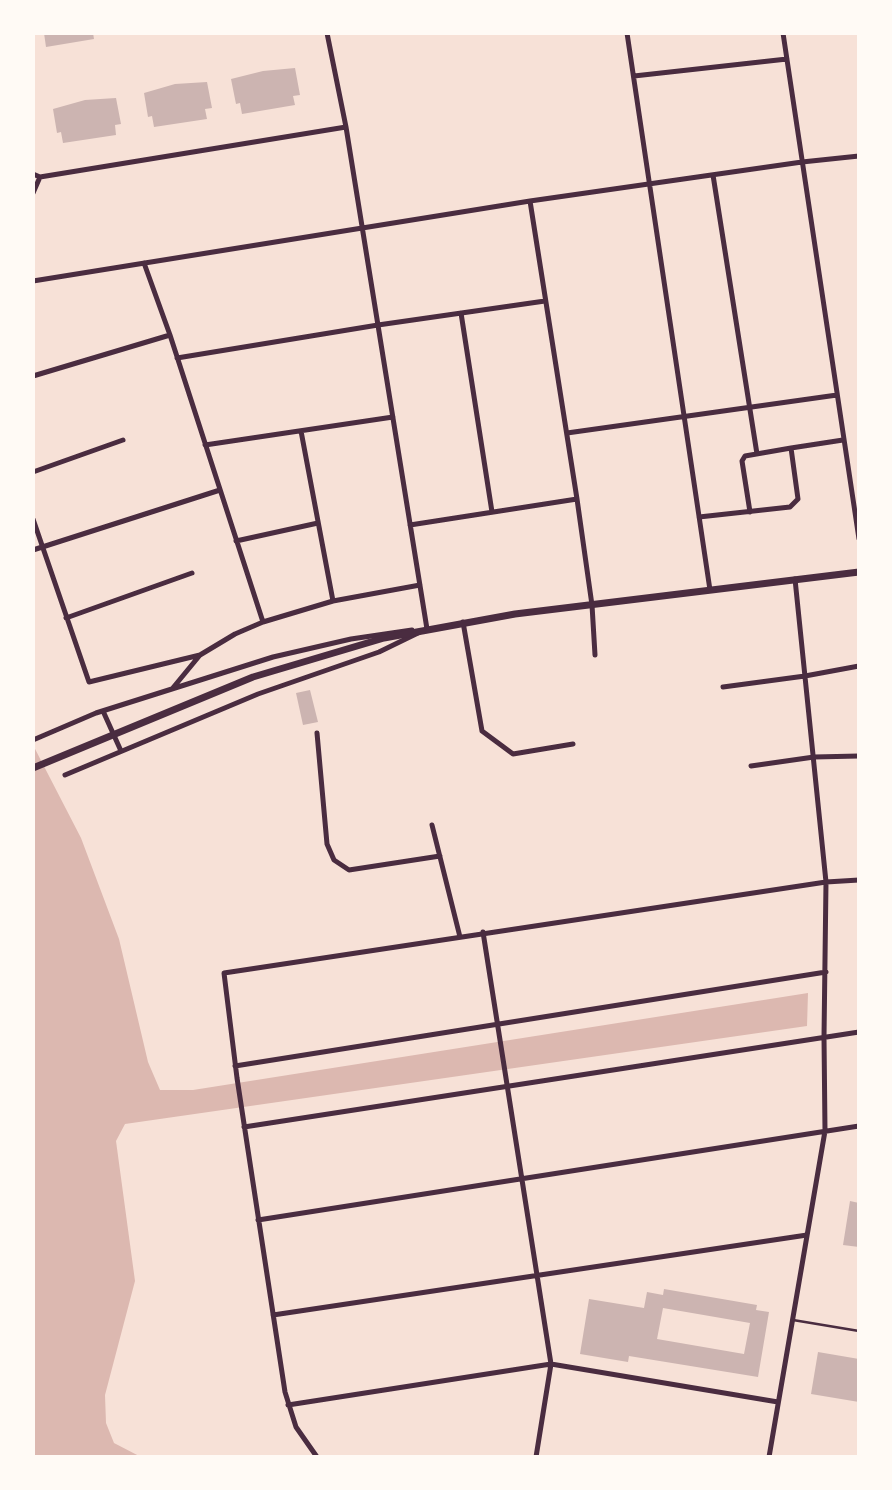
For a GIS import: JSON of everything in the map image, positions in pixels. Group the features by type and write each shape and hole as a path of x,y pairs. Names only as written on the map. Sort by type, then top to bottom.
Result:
{"main road":[{"path":"33,768 253,677 341,649 463,622 859,572"}],"street":[{"path":"327,33 346,127 427,629"},
{"path":"627,33 710,590"},
{"path":"783,33 859,539"},
{"path":"634,76 787,59"},
{"path":"33,193 36,176 346,127"},
{"path":"33,281 530,201 859,156"},
{"path":"713,175 757,454"},
{"path":"530,201 577,499 592,605 595,655"},
{"path":"144,263 263,622"},
{"path":"177,358 545,301"},
{"path":"461,313 492,512"},
{"path":"33,376 170,335"},
{"path":"567,433 837,395"},
{"path":"205,445 393,417"},
{"path":"301,430 332,601"},
{"path":"33,472 123,440"},
{"path":"750,512 742,461 746,456 843,440"},
{"path":"699,517 790,507 798,499 791,448"},
{"path":"33,550 220,490"},
{"path":"410,525 577,499"},
{"path":"33,519 89,682 200,655 235,634 263,622 332,601 420,585"},
{"path":"236,541 318,523"},
{"path":"66,618 192,573"},
{"path":"769,1457 825,1131 826,882 795,579"},
{"path":"463,622 482,731 513,754 573,744"},
{"path":"33,740 100,712 312,647 389,632 427,629"},
{"path":"65,775 258,694 379,652 427,629"},
{"path":"172,689 200,655"},
{"path":"723,687 859,666"},
{"path":"100,712 121,751"},
{"path":"317,733 327,844 334,860 349,870 440,856"},
{"path":"751,766 814,757 859,756"},
{"path":"432,825 460,937"},
{"path":"317,1457 296,1427 288,1405 244,1127 224,972 826,882 859,880"},
{"path":"483,932 551,1364 536,1457"},
{"path":"235,1066 826,972"},
{"path":"244,1127 859,1032"},
{"path":"258,1220 859,1126"},
{"path":"273,1315 807,1235"},
{"path":"288,1405 551,1364 779,1402"}],"lane":[{"path":"793,1320 859,1331"}],"shaded area":[{"path":"33,745 81,838 119,939 148,1062 160,1090 193,1090 808,993 807,1026 125,1124 116,1141 135,1281 105,1395 106,1423 114,1443 141,1457 33,1457"}],"building":[{"path":"44,33 93,33 94,39 46,47"},
{"path":"295,68 300,95 293,96 295,105 242,114 240,103 236,104 231,79 263,71"},
{"path":"207,82 212,108 205,109 207,119 154,127 152,116 148,117 144,93 175,84"},
{"path":"116,98 121,124 115,125 116,135 63,143 61,132 57,133 53,109 85,100"},
{"path":"310,690 318,722 303,725 296,693"},
{"path":"850,1201 859,1203 859,1247 843,1245"},
{"path":"664,1289 757,1305 756,1310 769,1312 758,1377 629,1356 628,1362 580,1354 589,1299 644,1308 647,1292 663,1295","holes":["663,1308 750,1323 744,1354 657,1339"]},
{"path":"818,1352 859,1359 859,1402 811,1394"}]}
